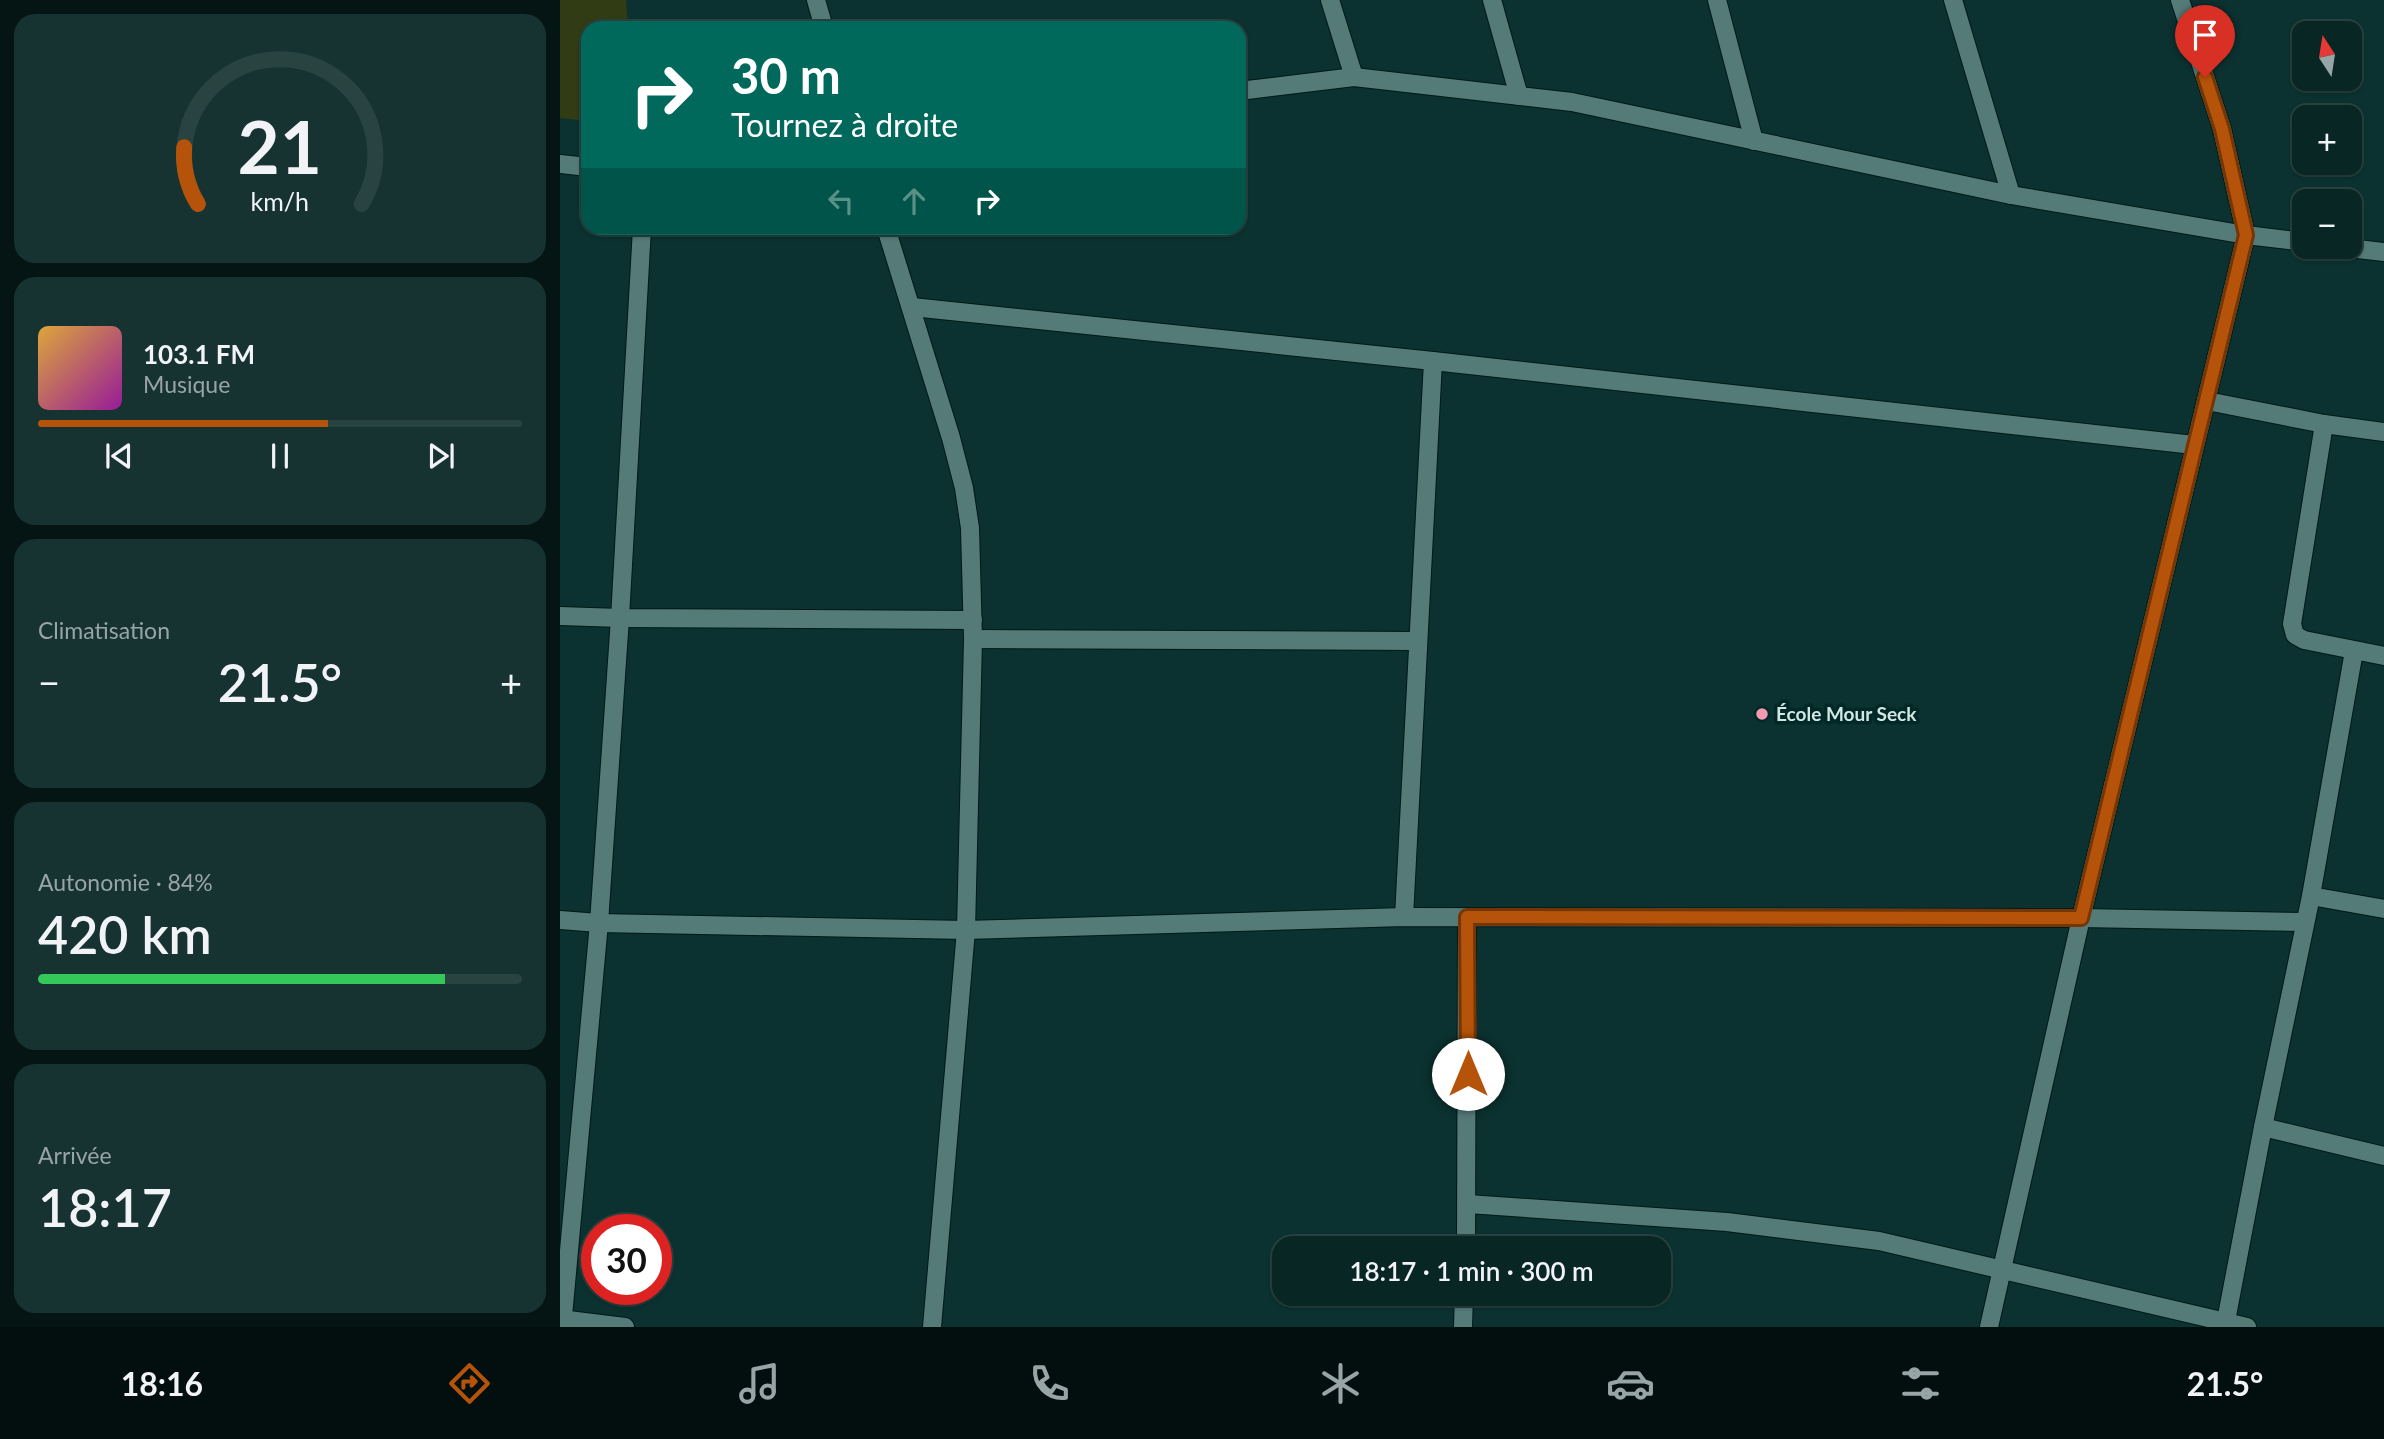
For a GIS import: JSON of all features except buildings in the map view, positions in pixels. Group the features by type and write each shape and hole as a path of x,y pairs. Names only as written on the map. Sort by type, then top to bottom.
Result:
{"street":[{"path":"816,0 822,21"},
{"path":"1330,0 1354,77"},
{"path":"1492,0 1520,96"},
{"path":"1717,0 1754,141"},
{"path":"1953,0 2011,195"},
{"path":"1989,1327 2081,918 2246,235 2222,129 2180,0"},
{"path":"1246,90 1354,77 1572,102 2011,195 2292,240"},
{"path":"560,164 581,166"},
{"path":"625,1327 562,1322 599,923 620,618 642,235"},
{"path":"888,235 951,438 964,488 970,528 973,639 965,929 932,1327"},
{"path":"2362,250 2384,252"},
{"path":"912,307 2194,445"},
{"path":"1404,917 1433,361"},
{"path":"2207,401 2324,424 2384,432"},
{"path":"2324,424 2292,624 2295,635 2305,640 2384,656"},
{"path":"560,616 973,620"},
{"path":"973,639 1418,641"},
{"path":"2226,1321 2311,896 2354,651"},
{"path":"2311,896 2384,909"},
{"path":"560,920 599,923 965,929 1404,917 2081,918 2305,922"},
{"path":"1467,917 1467,1236"},
{"path":"2263,1128 2384,1156"},
{"path":"1468,1204 1727,1222 1841,1236 1916,1249 2247,1327"},
{"path":"1463,1327 1464,1306"}],"green space":[{"path":"560,0 626,0 628,21 581,21 581,120 560,118"}],"place":[{"name":"École Mour Seck","path":"1762,714"}],"route":[{"path":"1468,1074 1467,917 2081,918 2246,235 2222,129 2205,77"}]}
